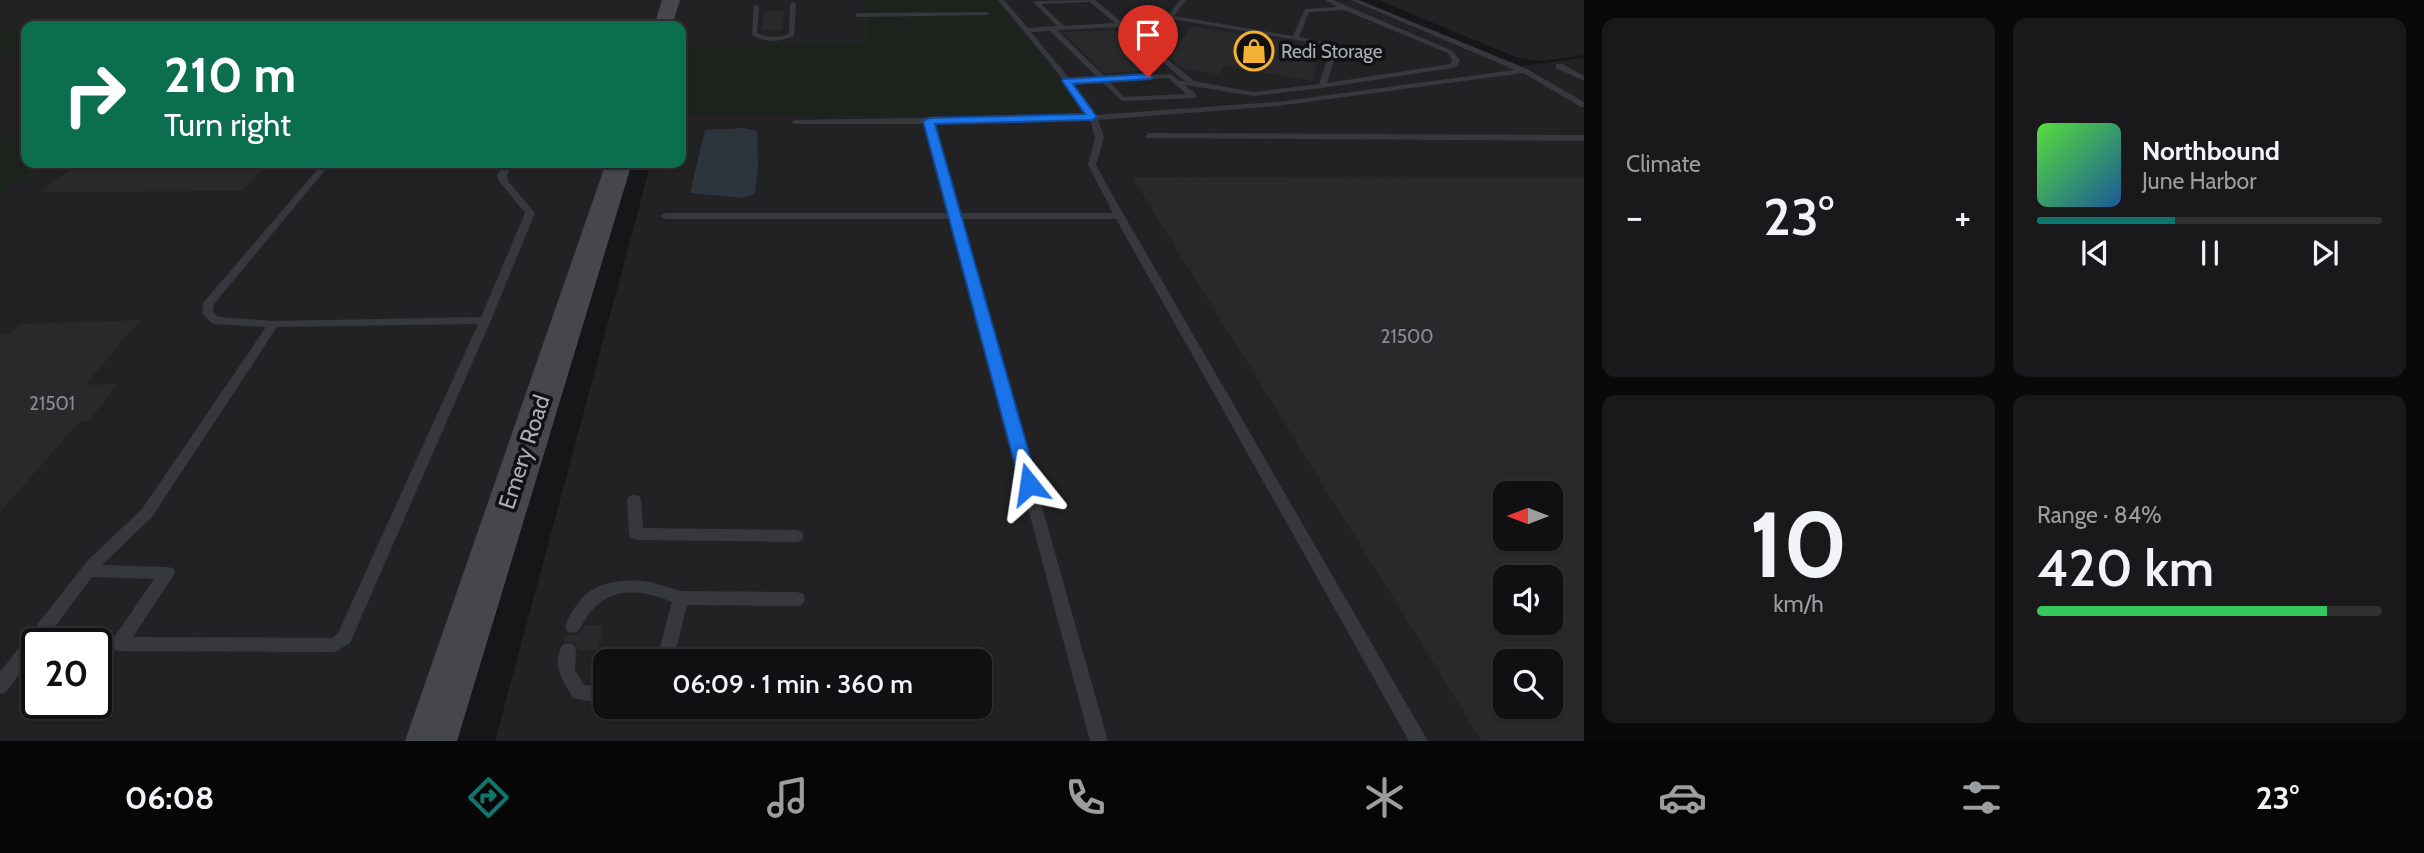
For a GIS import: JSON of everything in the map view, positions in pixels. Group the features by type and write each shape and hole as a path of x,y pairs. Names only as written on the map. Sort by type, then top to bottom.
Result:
{"main road":[{"path":"665,21 671,0"},
{"name":"Emery Road","path":"431,741 616,168"}],"lane":[{"path":"1001,0 1067,81 1092,117 1099,132 1099,144 1092,165 1419,741"},
{"path":"1062,28 1037,2 1091,0 1192,83"},
{"path":"1147,46 1183,0"},
{"path":"1179,83 1254,94 1454,65 1456,60 1451,52 1328,0"},
{"path":"1354,0 1524,71 1584,105"},
{"path":"756,6 754,34 759,37 783,38 792,34 793,4"},
{"path":"1295,38 1307,10 1345,8"},
{"path":"859,15 987,14"},
{"path":"1170,17 1336,45 1322,86"},
{"path":"1025,30 1122,25"},
{"path":"1052,29 1103,79 1122,99 1193,96 1170,76 1103,79 1067,81"},
{"path":"1559,66 1584,79"},
{"path":"795,122 1092,117 1276,104 1524,71"},
{"path":"929,121 1099,741"},
{"path":"1149,136 1584,138"},
{"path":"323,168 209,303 209,317 217,322 274,324 485,320"},
{"path":"88,571 167,573 119,644 335,645 344,638 530,213 527,205 503,181 502,175 507,168"},
{"path":"665,216 1121,216"},
{"path":"0,686 88,571 147,513 274,324"},
{"path":"634,500 636,534 797,536"},
{"path":"573,626 579,609 594,595 613,587 658,588 681,598 797,599"},
{"path":"667,649 681,598"},
{"path":"568,650 566,671 579,692 593,694"}],"shaded area":[{"path":"0,0 1354,0 1514,67 1584,58 1584,741 495,741 650,168 686,168 686,21 21,21 21,168 616,168 428,741 0,741"},
{"path":"866,0 995,0 1078,103 1073,110 1061,114 686,116 686,47 855,45 868,40"},
{"path":"1378,0 1584,0 1584,55 1542,61 1518,58"},
{"path":"0,30 21,32 21,60 0,52"},
{"path":"21,125 21,168 36,168 0,193 0,143"},
{"path":"744,128 757,131 758,168 755,194 743,198 690,193 705,130"}],"building":[{"path":"764,11 784,11 782,30 762,30"},
{"path":"1192,26 1321,47 1312,81 1224,66 1220,74 1183,69 1170,58"},
{"path":"1114,30 1160,70 1104,73 1063,32"},
{"path":"72,168 264,168 241,191 40,192"},
{"path":"1132,177 1584,178 1584,741 1482,741"},
{"path":"140,320 85,385 118,384 89,421 80,421 0,512 0,334 10,334 19,324"},
{"path":"585,625 604,625 598,649 579,650 575,643 564,642 565,633 580,633"}],"place":[{"name":"Redi Storage","path":"1254,51"}],"route":[{"path":"1029,484 929,121 1092,117 1067,81 1148,77"}]}
